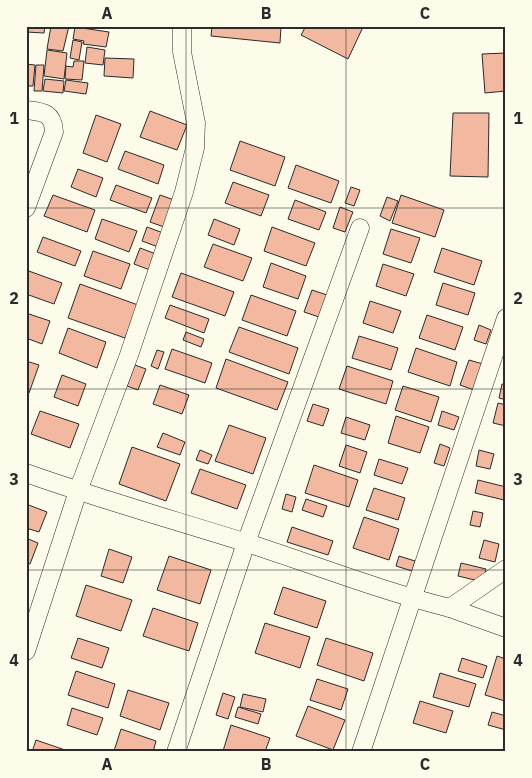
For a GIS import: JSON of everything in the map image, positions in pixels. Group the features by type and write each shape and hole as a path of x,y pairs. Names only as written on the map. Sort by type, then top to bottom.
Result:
{"street":[{"path":"26,651 78,491 129,355 184,192 195,148 196,123 182,52 182,26"},
{"path":"26,110 43,112 50,117 54,124 54,132 26,208"},
{"path":"176,752 246,543 360,228"},
{"path":"361,752 506,318"},
{"path":"26,473 412,598 450,608 506,628"},
{"path":"450,608 506,569"}],"building":[{"path":"26,26 45,26 44,33 26,32"},
{"path":"51,26 69,26 63,51 47,49"},
{"path":"212,26 281,26 280,43 211,36"},
{"path":"306,26 363,27 348,59 301,35"},
{"path":"75,27 109,32 106,47 83,44 84,41 73,39"},
{"path":"73,40 82,42 79,60 70,58"},
{"path":"87,47 105,50 103,65 85,63"},
{"path":"47,50 67,53 64,79 44,76"},
{"path":"506,53 506,91 485,93 482,54"},
{"path":"105,58 134,59 133,78 104,76"},
{"path":"74,61 84,61 82,80 65,79 66,66 73,67"},
{"path":"26,64 35,65 33,86 26,86"},
{"path":"36,65 44,65 42,91 34,91"},
{"path":"45,79 64,81 63,93 43,91"},
{"path":"66,80 88,83 86,94 64,91"},
{"path":"150,111 187,125 177,150 140,137"},
{"path":"453,113 489,113 488,177 450,176"},
{"path":"96,115 121,124 107,162 83,153"},
{"path":"240,141 285,157 275,186 230,170"},
{"path":"125,151 164,165 158,184 118,169"},
{"path":"296,165 339,181 331,203 288,188"},
{"path":"78,169 103,178 96,197 71,187"},
{"path":"233,182 269,195 261,216 225,203"},
{"path":"116,185 152,198 146,213 110,200"},
{"path":"351,187 360,190 354,206 345,203"},
{"path":"53,195 95,210 87,232 44,216"},
{"path":"160,195 177,201 167,228 150,222"},
{"path":"401,195 444,210 435,237 392,223"},
{"path":"387,197 398,201 390,221 380,216"},
{"path":"295,200 326,212 319,230 288,219"},
{"path":"340,207 353,212 345,232 333,228"},
{"path":"102,219 137,231 129,252 95,239"},
{"path":"214,219 240,229 234,245 208,235"},
{"path":"147,227 166,234 161,248 142,241"},
{"path":"272,227 315,243 306,266 264,251"},
{"path":"391,229 420,238 411,263 383,254"},
{"path":"43,237 81,251 75,266 37,252"},
{"path":"213,244 252,258 243,281 204,267"},
{"path":"140,248 156,254 150,270 134,264"},
{"path":"442,248 482,261 474,285 434,272"},
{"path":"93,251 130,264 121,289 84,276"},
{"path":"271,263 306,276 298,299 263,287"},
{"path":"383,264 414,274 406,296 376,286"},
{"path":"26,270 62,283 54,304 26,294"},
{"path":"181,273 234,292 225,316 172,297"},
{"path":"443,283 475,293 468,315 436,305"},
{"path":"80,284 138,305 125,338 68,318"},
{"path":"312,290 327,295 319,317 304,312"},
{"path":"251,295 296,311 287,336 242,320"},
{"path":"370,301 401,311 393,333 363,323"},
{"path":"170,305 209,319 204,333 165,318"},
{"path":"26,313 50,321 42,344 26,338"},
{"path":"427,315 463,327 455,350 419,338"},
{"path":"479,325 491,330 486,344 474,340"},
{"path":"239,327 298,348 289,374 229,352"},
{"path":"68,328 106,342 97,368 59,353"},
{"path":"186,332 204,339 201,347 183,340"},
{"path":"359,336 398,348 391,370 352,358"},
{"path":"416,348 457,362 450,386 408,372"},
{"path":"172,349 212,363 205,383 165,369"},
{"path":"157,350 164,352 158,369 151,366"},
{"path":"226,359 288,382 277,410 216,388"},
{"path":"469,360 483,364 474,390 460,385"},
{"path":"26,361 39,365 29,393 26,392"},
{"path":"135,365 146,369 138,390 127,386"},
{"path":"347,366 393,381 386,404 339,389"},
{"path":"62,375 86,384 78,406 54,397"},
{"path":"502,384 506,385 506,400 499,398"},
{"path":"160,385 189,395 182,414 153,404"},
{"path":"403,386 439,397 431,422 395,410"},
{"path":"498,403 506,405 506,426 493,423"},
{"path":"313,404 329,409 323,426 307,421"},
{"path":"40,411 79,424 70,448 31,434"},
{"path":"442,411 459,417 454,430 438,425"},
{"path":"396,416 429,427 420,453 388,443"},
{"path":"346,417 370,425 365,440 341,433"},
{"path":"229,425 266,438 253,474 215,461"},
{"path":"163,433 185,442 180,455 157,447"},
{"path":"440,444 450,448 444,466 434,463"},
{"path":"346,445 367,452 360,473 339,466"},
{"path":"132,447 180,464 166,501 119,484"},
{"path":"200,450 212,455 208,464 196,460"},
{"path":"479,450 494,454 490,469 476,466"},
{"path":"379,459 408,468 402,484 374,475"},
{"path":"314,465 358,480 349,507 305,493"},
{"path":"200,469 246,485 237,509 191,493"},
{"path":"478,480 506,487 504,500 475,493"},
{"path":"374,488 405,498 398,520 366,510"},
{"path":"286,494 296,497 292,512 282,509"},
{"path":"306,499 327,506 323,517 302,510"},
{"path":"26,504 47,512 39,532 26,528"},
{"path":"473,511 483,513 480,527 470,525"},
{"path":"364,517 399,529 389,560 353,548"},
{"path":"292,527 333,541 328,555 287,542"},
{"path":"26,538 38,543 30,564 26,563"},
{"path":"484,540 499,544 495,562 479,558"},
{"path":"109,549 132,557 123,583 101,576"},
{"path":"169,556 211,570 200,604 157,590"},
{"path":"399,556 415,561 412,571 396,566"},
{"path":"461,563 486,569 483,582 458,576"},
{"path":"86,585 132,600 121,631 76,616"},
{"path":"283,587 326,601 317,628 274,614"},
{"path":"153,608 198,623 189,651 143,636"},
{"path":"265,623 310,637 300,668 255,653"},
{"path":"78,638 109,648 102,668 71,658"},
{"path":"326,638 373,653 364,681 317,665"},
{"path":"497,656 506,659 505,701 485,695"},
{"path":"462,658 487,666 483,678 458,671"},
{"path":"76,671 115,684 108,708 68,695"},
{"path":"440,673 476,684 469,707 433,697"},
{"path":"317,679 348,689 341,710 310,700"},
{"path":"128,690 169,703 160,730 120,716"},
{"path":"223,693 235,697 228,719 216,715"},
{"path":"243,694 266,699 263,712 240,707"},
{"path":"420,701 453,711 446,733 413,723"},
{"path":"308,706 345,720 333,750 296,736"},
{"path":"238,707 261,714 258,724 235,717"},
{"path":"72,708 103,718 97,735 67,725"},
{"path":"492,712 506,716 506,730 488,725"},
{"path":"231,725 270,738 265,752 223,751"},
{"path":"121,729 156,741 153,752 114,751"},
{"path":"36,740 71,752 32,752"}]}
